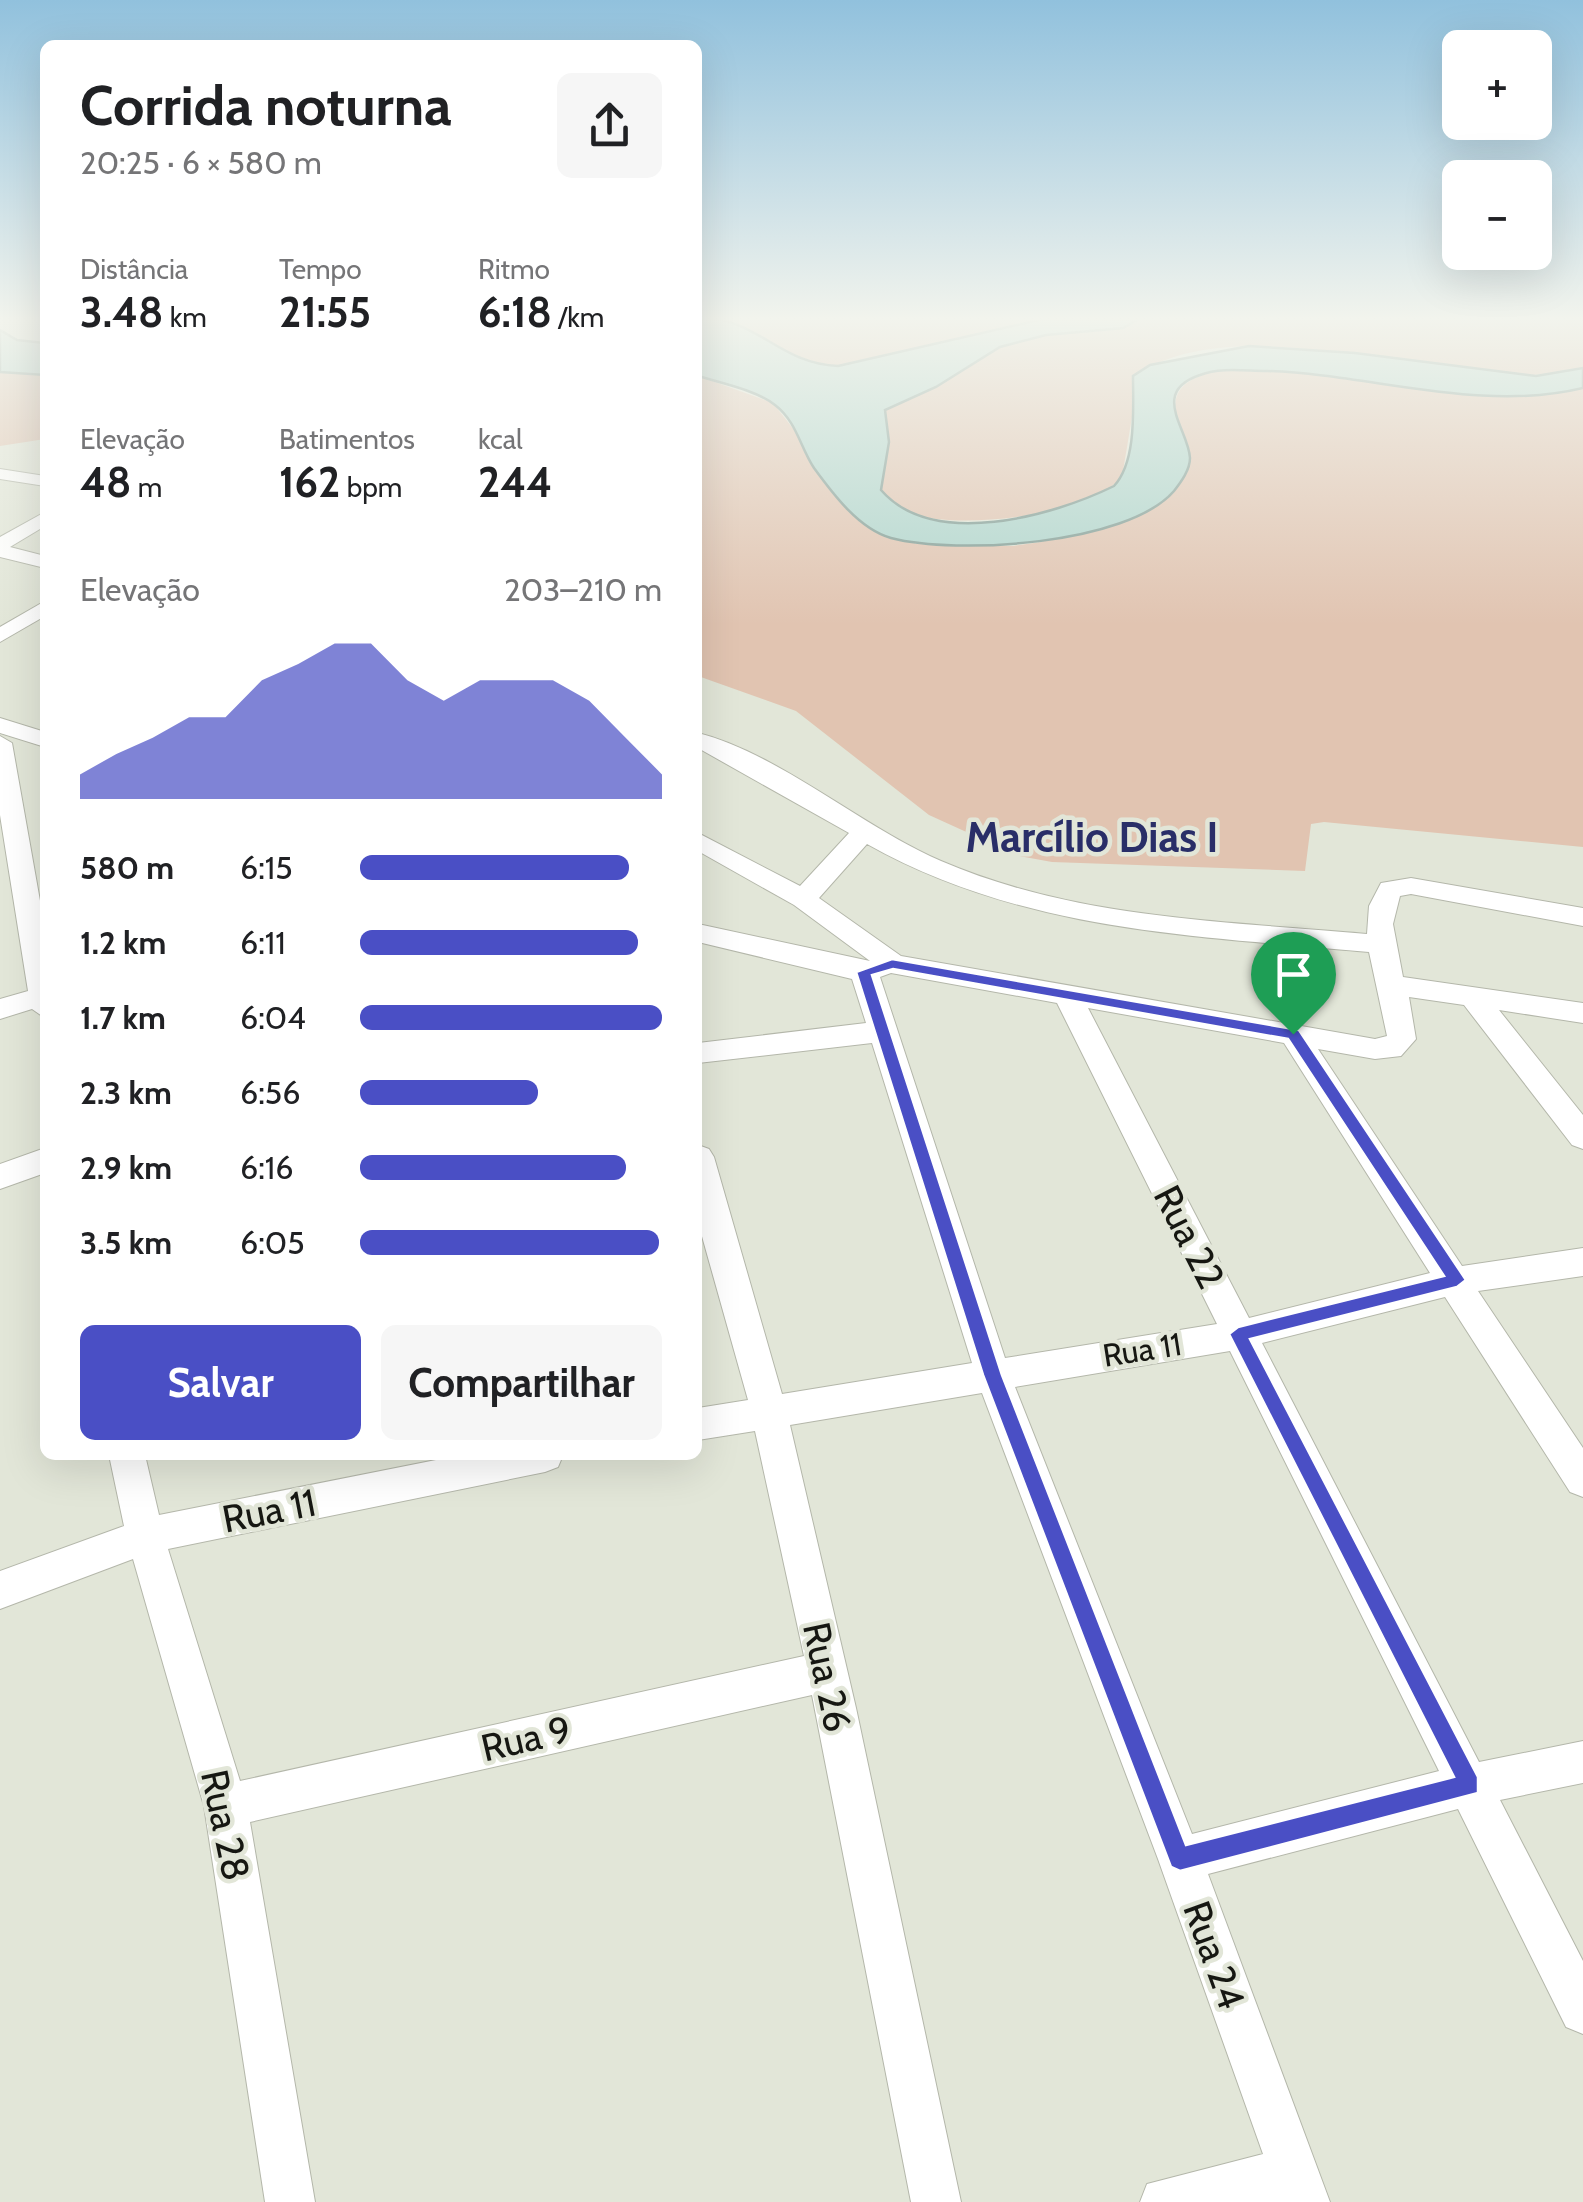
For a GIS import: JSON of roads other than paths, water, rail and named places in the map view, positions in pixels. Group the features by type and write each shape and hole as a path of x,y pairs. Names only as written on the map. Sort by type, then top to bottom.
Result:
{"street":[{"path":"0,474 40,480"},
{"path":"0,548 40,521"},
{"path":"0,548 40,560"},
{"path":"0,636 40,610"},
{"path":"21,622 40,628"},
{"path":"0,725 40,738"},
{"path":"702,742 755,766 862,834 962,880 1017,898 1189,926 1381,944"},
{"path":"0,743 40,975"},
{"path":"803,899 862,834"},
{"path":"702,843 803,899 878,968"},
{"path":"702,933 878,968 1375,1049 1396,1046 1402,1030 1395,985 1381,944 1379,911 1395,886 1583,918"},
{"name":"Rua 24","path":"878,968 882,1032 992,1375 1180,1859 1299,2187"},
{"path":"1395,985 1583,1013"},
{"path":"0,1009 40,997"},
{"path":"1473,997 1583,1137"},
{"name":"Rua 22","path":"1070,998 1583,2010"},
{"path":"702,1053 882,1032"},
{"path":"1293,1034 1457,1280 1583,1480"},
{"path":"0,1176 40,1162"},
{"name":"Rua 26","path":"704,1220 768,1410 827,1671 936,2202"},
{"name":"Rua 11","path":"702,1423 1238,1334 1457,1280 1583,1262"},
{"name":"Rua 28","path":"129,1460 145,1536 226,1806 290,2202"},
{"name":"Rua 11","path":"0,1590 145,1536 520,1460"},
{"name":"Rua 9","path":"226,1806 827,1671"},
{"path":"1180,1859 1470,1785 1583,1762"},
{"path":"1165,2202 1299,2187"}],"water":[{"path":"788,420 886,420 889,442 881,490 903,508 931,519 961,523 1027,516 1114,486 1127,463 1133,420 1179,420 1190,462 1174,491 1151,509 1119,524 1039,541 997,545 920,543 879,533 848,509 814,468"}],"district":[{"name":"Marcílio Dias I","path":"1092,837"}]}
